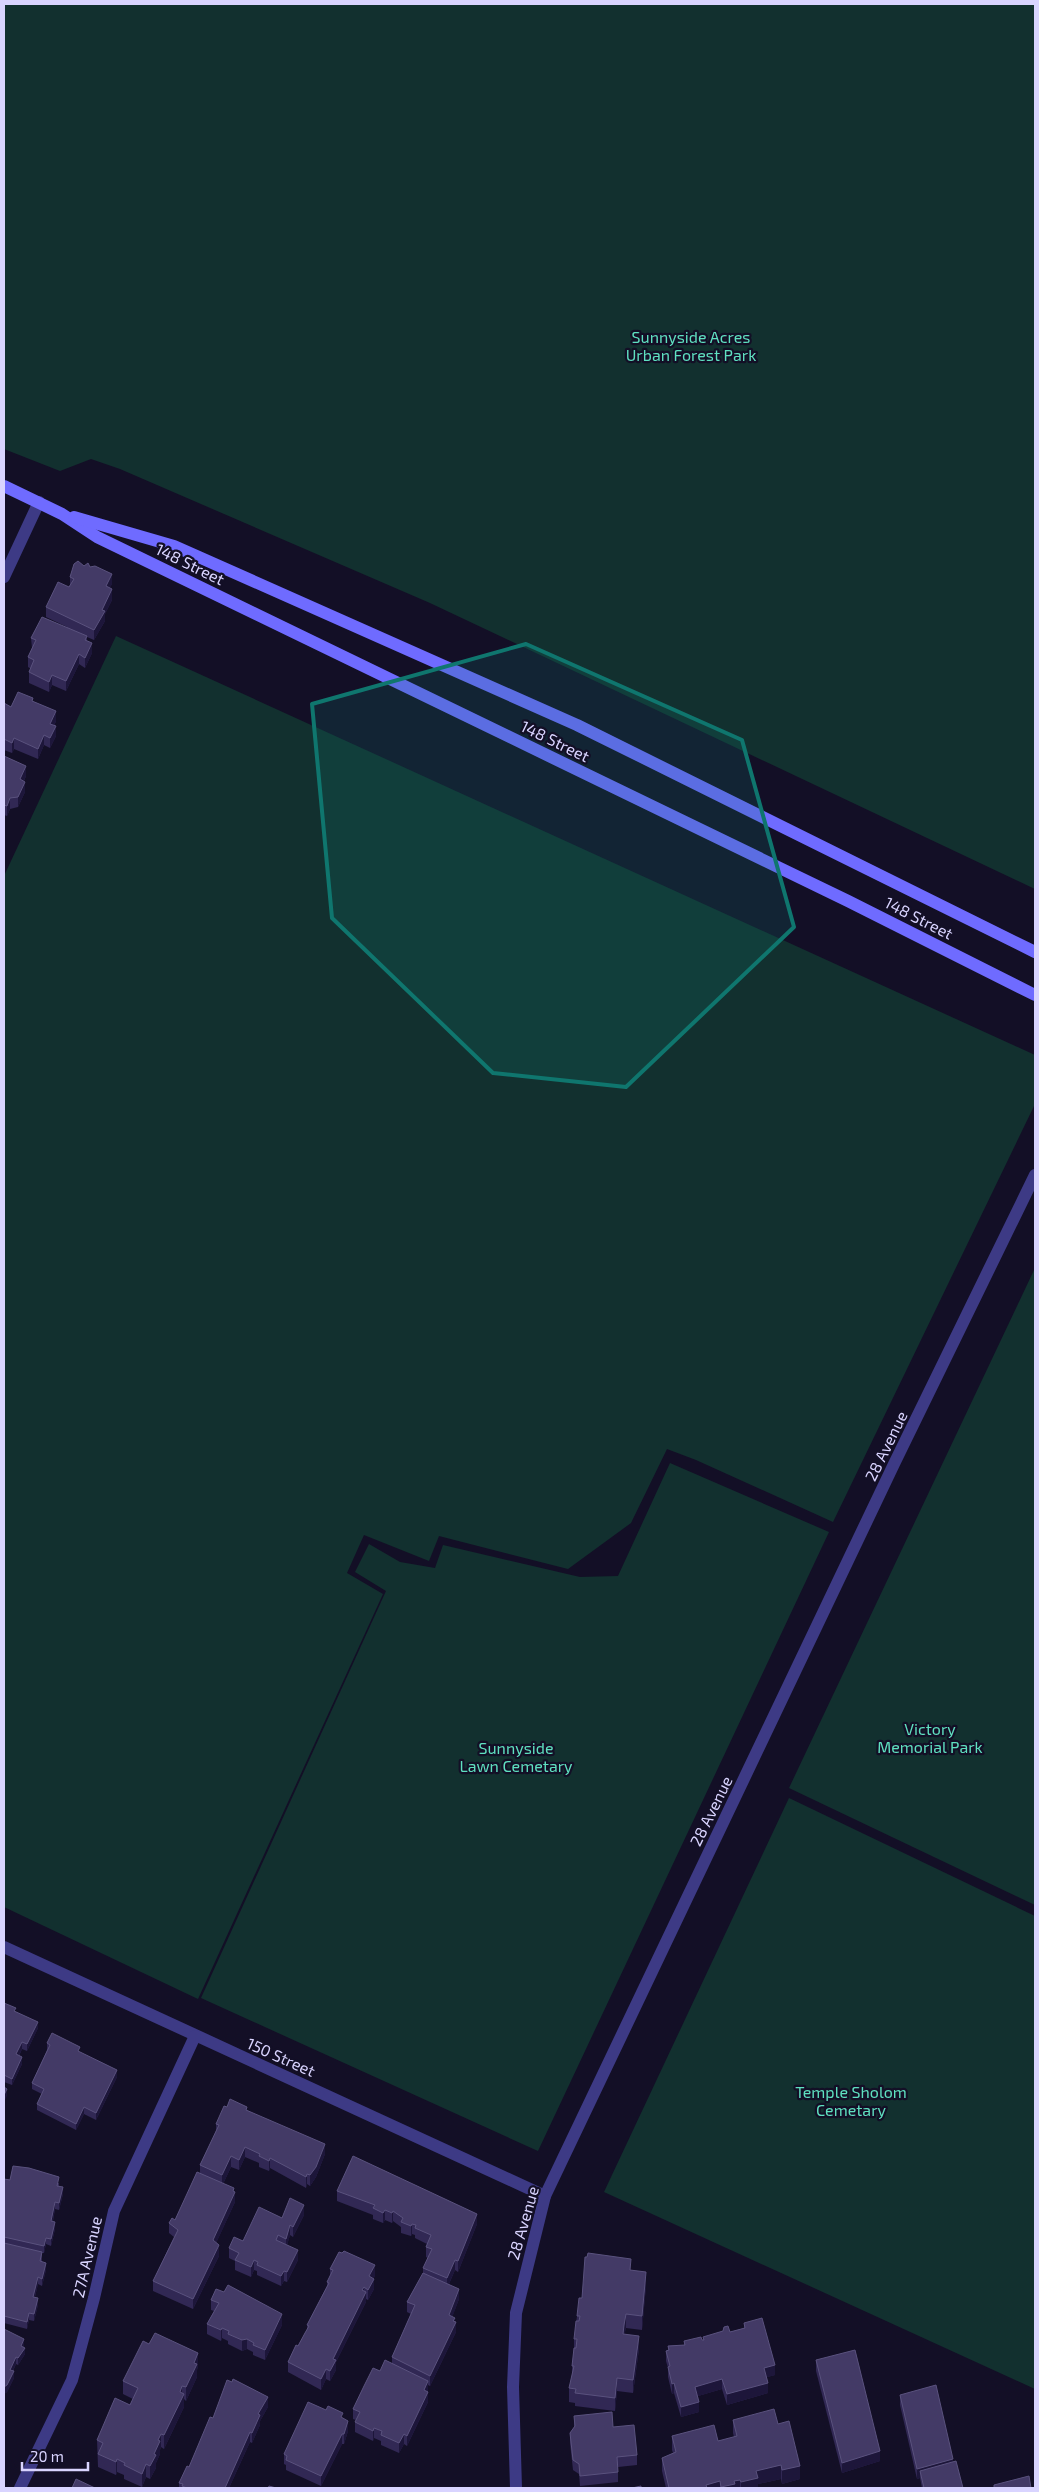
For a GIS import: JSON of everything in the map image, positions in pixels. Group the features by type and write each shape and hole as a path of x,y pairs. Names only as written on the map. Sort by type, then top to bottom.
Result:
{"main road":[{"name":"148 Street","path":"4,486 62,514 97,537 839,896 1035,995"},
{"name":"148 Street","path":"62,514 174,546 577,725 1035,952"}],"street":[{"path":"4,577 39,502"},
{"name":"28 Avenue","path":"516,2488 513,2387 516,2313 545,2196 886,1482 1035,1175"},
{"name":"150 Street","path":"4,1947 545,2196"},
{"name":"27A Avenue","path":"20,2488 72,2380 94,2298 114,2211 195,2036"}],"highlighted area":[{"path":"526,644 742,740 794,927 626,1087 493,1073 332,918 312,704"}],"green space":[{"name":"Sunnyside Acres Urban Forest Park","path":"4,4 1035,4 1035,889 430,603 120,469 91,459 60,471 4,449"},
{"path":"116,636 1035,1055 1035,1104 833,1522 696,1460 667,1449 631,1523 568,1569 439,1536 429,1561 364,1535 347,1573 383,1594 198,1999 4,1907 4,876"},
{"name":"Victory Memorial Park","path":"1035,1268 1035,1905 789,1788"},
{"name":"Sunnyside Lawn Cemetary","path":"670,1463 829,1532 538,2151 201,1998 386,1591 355,1572 369,1544 400,1562 435,1568 443,1545 580,1577 618,1576"},
{"name":"Temple Sholom Cemetary","path":"789,1798 1035,1916 1035,2389 604,2192"}],"building":[{"path":"78,561 84,566 88,563 90,567 95,566 112,574 106,586 112,589 102,610 105,611 94,630 46,607 58,582 69,587 74,579 70,577 74,564"},
{"path":"42,617 87,636 85,640 92,643 85,658 79,654 66,681 52,675 49,682 29,672 34,660 28,657 36,640 31,638"},
{"path":"18,692 33,698 32,701 56,711 50,724 56,726 50,738 44,735 38,749 14,738 12,743 4,739 4,703 11,707"},
{"path":"4,756 26,766 20,779 25,782 18,797 10,798 7,806 4,805"},
{"path":"4,2003 16,2008 14,2011 38,2022 27,2044 22,2042 16,2054 22,2057 12,2079 4,2075"},
{"path":"52,2033 80,2047 78,2051 117,2070 96,2113 84,2107 76,2124 37,2104 44,2089 32,2083 50,2045 47,2043"},
{"path":"230,2099 247,2107 246,2110 325,2144 316,2167 310,2175 307,2174 306,2177 270,2158 269,2161 259,2156 260,2154 245,2147 239,2160 231,2156 222,2175 200,2165 219,2125 216,2124 224,2106 227,2107"},
{"path":"353,2156 477,2214 458,2261 455,2260 447,2278 423,2268 432,2249 426,2247 431,2235 415,2228 416,2225 412,2224 411,2226 401,2222 403,2218 393,2211 392,2213 385,2210 383,2213 373,2208 375,2205 337,2191"},
{"path":"13,2166 29,2168 59,2177 57,2186 63,2187 59,2203 55,2202 51,2221 55,2222 51,2239 46,2238 44,2246 4,2237 4,2179 10,2180"},
{"path":"197,2172 234,2188 233,2191 235,2192 213,2240 219,2245 193,2299 153,2281 178,2230 169,2223 172,2218 175,2220"},
{"path":"290,2198 304,2205 293,2227 290,2225 286,2239 278,2235 276,2240 298,2250 287,2272 284,2271 281,2276 257,2265 258,2262 254,2260 251,2267 235,2260 239,2253 229,2248 234,2237 243,2241 259,2207 282,2218"},
{"path":"4,2243 42,2252 40,2261 46,2263 42,2279 38,2277 33,2297 38,2298 34,2314 29,2313 27,2322 4,2316"},
{"path":"344,2251 375,2265 369,2276 374,2279 368,2290 364,2287 362,2290 366,2292 333,2359 336,2360 330,2371 326,2369 321,2379 288,2362 296,2345 298,2346 309,2326 307,2325 329,2283 327,2282 333,2270 330,2269 339,2252 342,2253"},
{"path":"588,2253 631,2259 630,2270 646,2272 642,2316 626,2314 624,2325 623,2334 639,2336 633,2380 617,2378 615,2398 575,2393 576,2389 569,2388 574,2366 572,2366 574,2348 576,2348 577,2339 574,2339 576,2321 579,2321 580,2316 577,2316 579,2298 582,2298 585,2257 587,2257"},
{"path":"423,2273 459,2289 449,2315 455,2318 453,2321 456,2322 430,2376 392,2357 415,2305 407,2302"},
{"path":"228,2285 282,2314 265,2350 253,2345 254,2343 247,2339 242,2340 228,2334 229,2331 207,2324 219,2303 211,2300 216,2289 224,2292"},
{"path":"762,2318 775,2365 764,2368 768,2383 727,2394 722,2379 695,2387 699,2402 681,2407 668,2367 670,2366 666,2351 669,2350 668,2346 685,2345 684,2341 701,2337 704,2340 703,2337 723,2331 724,2327 728,2326 730,2332 745,2328 744,2323"},
{"path":"4,2329 24,2339 21,2346 25,2348 18,2358 16,2357 10,2370 14,2371 4,2387"},
{"path":"155,2333 198,2353 194,2363 197,2364 186,2387 182,2386 180,2392 184,2394 164,2435 161,2434 158,2440 160,2441 154,2454 156,2455 150,2466 146,2464 142,2474 124,2465 125,2463 117,2459 116,2462 98,2454 103,2443 97,2440 115,2398 130,2405 138,2388 123,2381 143,2341 149,2344"},
{"path":"855,2350 880,2451 842,2463 816,2360"},
{"path":"385,2360 428,2381 424,2390 428,2392 407,2436 404,2434 399,2443 381,2435 382,2431 374,2428 373,2431 355,2422 360,2412 353,2409 364,2386 373,2368 380,2371"},
{"path":"233,2379 268,2397 258,2414 260,2415 252,2433 250,2432 225,2488 187,2488 182,2486 183,2484 179,2483 187,2466 189,2467 210,2417 213,2418 227,2380 232,2382"},
{"path":"936,2385 953,2459 917,2469 900,2395"},
{"path":"308,2402 326,2410 328,2406 343,2413 341,2417 348,2421 344,2434 342,2434 321,2476 286,2460 287,2456 284,2454"},
{"path":"774,2409 778,2424 789,2421 800,2466 782,2470 781,2465 756,2471 758,2478 741,2482 740,2480 734,2481 735,2484 721,2487 720,2481 706,2485 707,2488 669,2488 662,2458 676,2452 672,2436 714,2425 718,2441 737,2436 733,2420"},
{"path":"612,2412 613,2427 634,2425 637,2455 617,2457 618,2472 580,2476 579,2464 573,2460 570,2433 575,2426 574,2416"},
{"path":"956,2461 963,2488 924,2488 920,2471"},
{"path":"1029,2476 1031,2488 994,2488 994,2485"},
{"path":"76,2479 95,2488 72,2488"}]}
